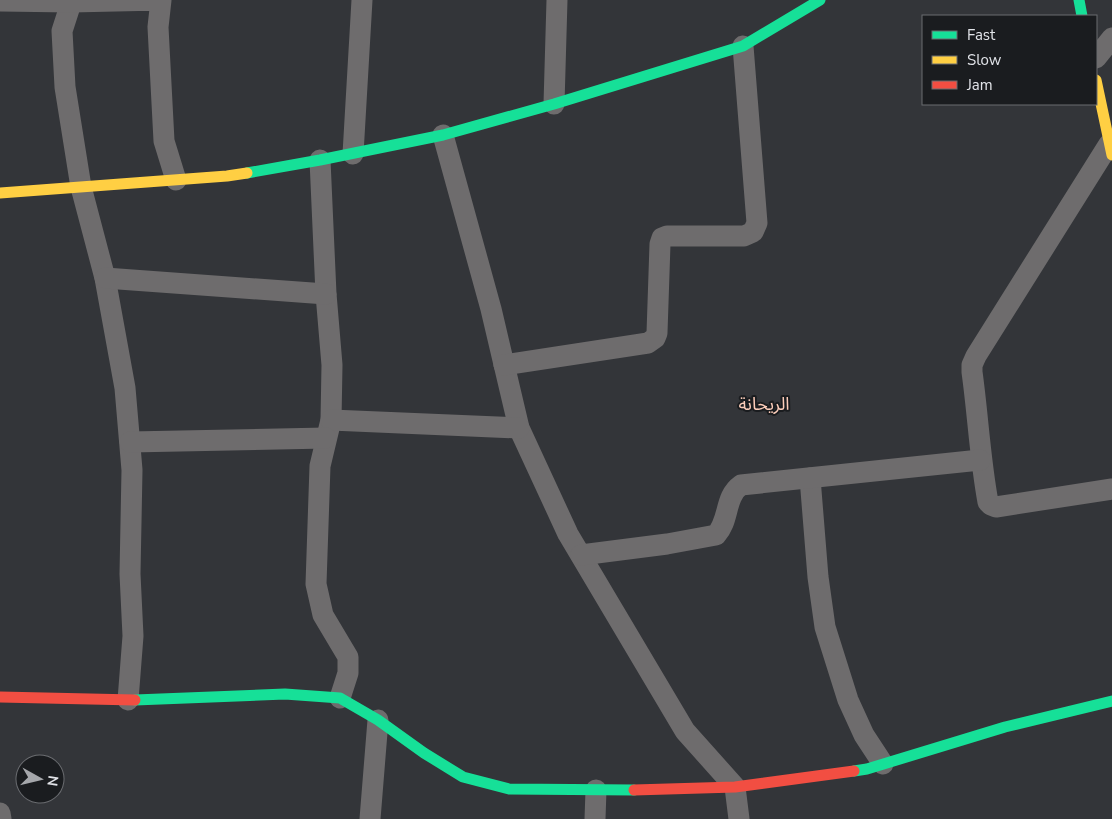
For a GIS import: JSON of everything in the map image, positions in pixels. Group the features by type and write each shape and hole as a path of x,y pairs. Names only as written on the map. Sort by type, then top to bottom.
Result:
{"street":[{"path":"0,1 161,0 158,27 164,141 176,180"},
{"path":"354,154 362,0"},
{"path":"554,104 557,0"},
{"path":"0,194 227,176 354,154 443,135 554,104 743,46 820,0"},
{"path":"1079,0 1082,15"},
{"path":"72,1 62,31 64,78 81,187 106,278 125,388 130,442 132,470 130,574 133,636 128,700"},
{"path":"504,365 648,343 655,338 657,333 660,244 662,238 667,236 744,236 753,232 757,223 743,46"},
{"path":"1097,85 1111,150 976,356 972,365 978,417 980,460 988,502 991,505 996,507 1112,489"},
{"path":"443,135 491,308 519,428 568,534 685,731 735,787 739,819"},
{"path":"320,160 326,294 332,365 328,429 320,466 316,584 324,615 348,657 348,673 340,698"},
{"path":"106,278 326,294"},
{"path":"130,442 328,429 519,428"},
{"path":"581,555 667,544 716,535 723,526 733,490 740,485 980,460"},
{"path":"810,478 818,577 825,627 848,700 864,735 883,764"},
{"path":"0,696 128,700 285,694 340,698 378,720 463,777 509,789 596,790 735,787 867,769 1005,727 1112,701"},
{"path":"370,819 378,720"},
{"path":"596,790 596,819"},
{"path":"0,814 1,819"}],"traffic: fast":[{"path":"247,173 443,135 554,104 743,46 820,0"},
{"path":"1079,0 1082,15"},
{"path":"135,700 285,694 340,698 378,720 424,753 463,777 509,789 634,790"},
{"path":"854,771 867,769 1005,727 1112,701"}],"traffic: slow":[{"path":"1097,85 1112,155"},
{"path":"0,193 247,173"}],"traffic: jam":[{"path":"0,697 135,700"},
{"path":"634,790 735,787 854,771"}],"district":[{"name":"الريحانة","path":"764,404"}]}
